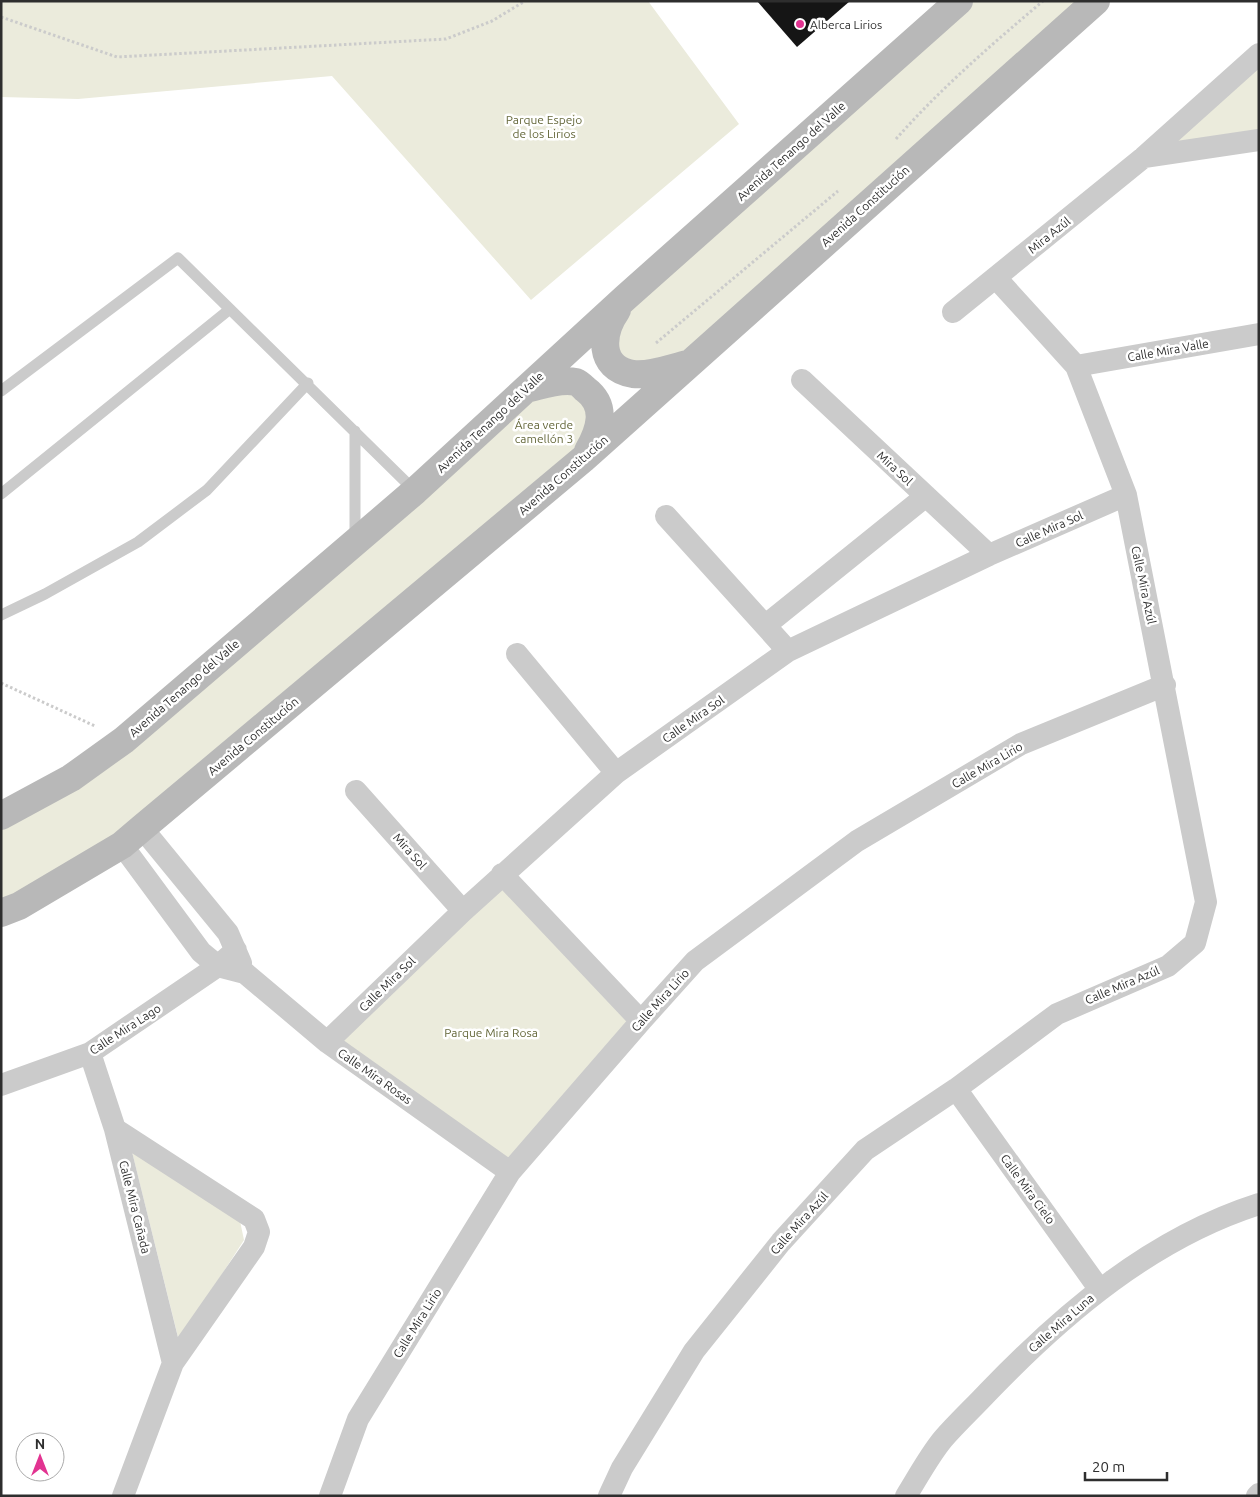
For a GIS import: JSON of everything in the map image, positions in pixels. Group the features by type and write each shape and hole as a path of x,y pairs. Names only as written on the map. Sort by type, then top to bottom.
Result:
{"main road":[{"name":"Avenida Tenango del Valle","path":"1,816 71,778 124,740 415,491 625,298 959,1"},
{"name":"Avenida Constitución","path":"1,913 19,906 122,845 583,459 1096,1"},
{"path":"625,298 610,321 604,344 607,355 617,368 634,374 659,371 688,364"},
{"path":"526,389 551,382 576,382 594,396 601,416 595,439 583,459"}],"street":[{"name":"Mira Azúl","path":"953,312 1144,157 1259,54"},
{"path":"1144,157 1259,140"},
{"name":"Calle Mira Azúl","path":"609,1496 622,1468 694,1351 780,1242 865,1150 956,1089 1056,1014 1168,966 1195,943 1206,902 1165,685 1126,495 1076,366 996,278"},
{"name":"Calle Mira Valle","path":"1076,366 1259,334"},
{"name":"Mira Sol","path":"802,380 988,555"},
{"name":"Calle Mira Sol","path":"327,1042 463,910 616,773 788,651 988,555 1126,495"},
{"path":"766,625 926,496"},
{"path":"666,516 788,651"},
{"path":"517,654 616,773"},
{"name":"Calle Mira Lirio","path":"330,1496 358,1419 510,1172 641,1020 695,961 857,840 1021,744 1165,685"},
{"name":"Mira Sol","path":"356,791 463,910"},
{"name":"Calle Mira Rosas","path":"142,828 228,933 245,973"},
{"name":"Calle Mira Rosas","path":"122,845 200,952 218,966 245,973 327,1042 510,1172"},
{"path":"502,874 641,1020"},
{"name":"Calle Mira Lago","path":"1,1084 90,1053 218,966 236,950"},
{"name":"Calle Mira Cañada","path":"90,1053 115,1129 173,1363"},
{"name":"Calle Mira Cielo","path":"956,1089 1100,1290"},
{"path":"115,1129 254,1219 259,1232 254,1247 173,1363 124,1496"},
{"name":"Calle Mira Luna","path":"906,1496 943,1440 1021,1358 1100,1290 1162,1246 1228,1214 1259,1204"}],"lane":[{"path":"1,391 178,258 308,383 415,491"},
{"path":"1,494 230,309"},
{"path":"1,615 45,594 138,542 199,496 308,383"},
{"path":"355,431 355,541"}],"path":[{"path":"1,17 117,58 446,39 492,21 525,1"},
{"path":"891,146 929,102 980,54 1043,1"},
{"path":"623,370 841,189"},
{"path":"1,683 124,740"}],"green space":[{"name":"Parque Espejo de los Lirios","path":"1,1 648,1 739,124 531,300 332,76 78,99 1,97"},
{"path":"966,1 1092,1 686,361 635,370 607,337 613,321"},
{"path":"1259,61 1259,135 1162,147"},
{"name":"Área verde camellón 3","path":"561,387 589,399 590,438 120,840 1,910 1,821 8,819 526,389"},
{"name":"Parque Mira Rosa","path":"502,874 637,1026 505,1172 329,1048"},
{"path":"132,1152 240,1221 244,1240 179,1341"}],"building":[{"name":"Alberca Lirios","path":"757,1 850,1 797,47"}],"place":[{"name":"Alberca Lirios","path":"800,24"}]}
